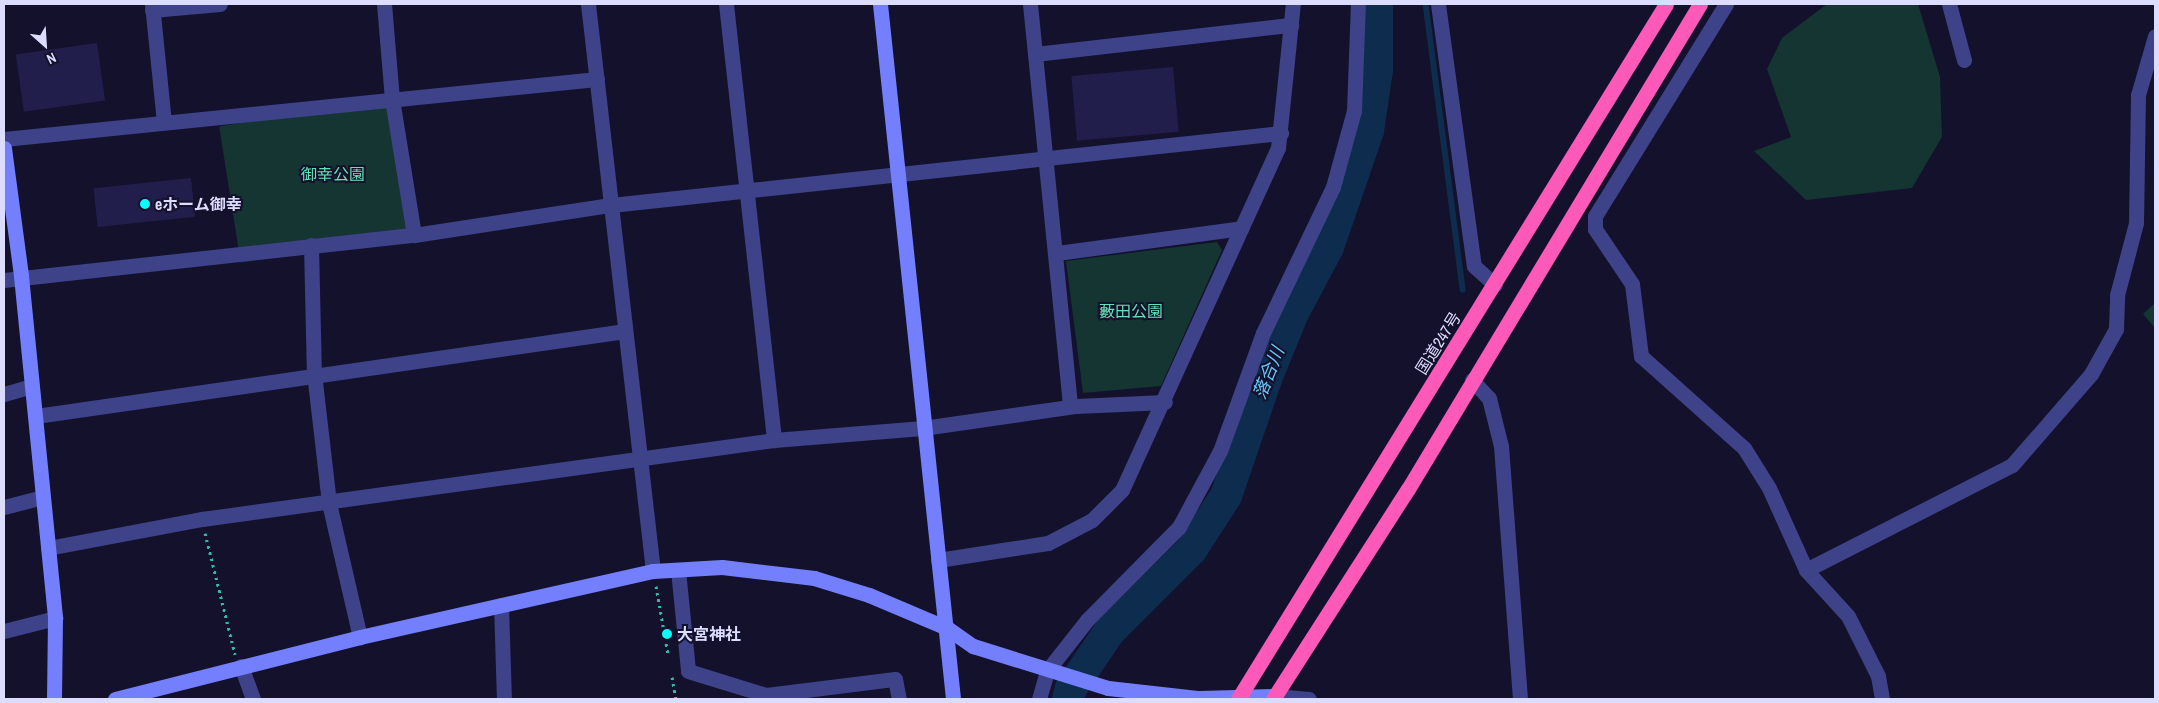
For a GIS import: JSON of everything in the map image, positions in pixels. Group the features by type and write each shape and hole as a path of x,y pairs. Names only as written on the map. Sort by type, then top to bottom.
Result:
{"highway":[{"name":"国道247号","path":"1239,698 1495,285 1666,4"},
{"path":"1274,698 1472,380 1700,4"}],"street":[{"path":"164,122 152,7 220,4"},
{"path":"384,4 392,99 414,235"},
{"path":"588,4 653,571"},
{"path":"726,4 774,440"},
{"path":"880,4 923,428 948,628 953,699"},
{"path":"1030,4 1057,253 1070,406"},
{"path":"938,560 1048,543 1092,520 1122,490 1165,402 1281,133 1292,4"},
{"path":"1039,699 1052,672 1088,620 1179,527 1220,451 1263,333 1332,187 1354,111 1358,4"},
{"path":"1438,4 1474,266 1495,285"},
{"path":"1726,4 1595,216 1595,229 1632,284 1641,356 1744,448 1769,488 1806,570 1848,616 1878,676 1882,699"},
{"path":"1949,4 1964,60"},
{"path":"1035,54 1291,25"},
{"path":"1806,570 2012,465 2090,374 2116,329 2117,295 2136,223 2138,95 2155,36"},
{"path":"4,139 597,79"},
{"path":"4,280 22,276 312,244 414,235 611,205 747,189 1281,133"},
{"path":"4,148 22,276 55,618 54,699"},
{"path":"1057,253 1241,228"},
{"path":"312,244 314,373 328,503 360,637"},
{"path":"36,416 314,373 625,331"},
{"path":"1472,380 1489,398 1501,446 1520,699"},
{"path":"4,394 32,386"},
{"path":"48,548 202,519 774,440 923,428 1070,406 1165,402"},
{"path":"4,508 43,497"},
{"path":"115,699 360,637 653,571 722,567 814,578 948,628 972,646 1052,672 1106,693 1199,698 1309,699"},
{"path":"678,570 688,671 766,695 895,679 899,699"},
{"path":"501,605 504,699"},
{"path":"4,631 55,618"},
{"path":"240,667 253,699"}],"path":[{"path":"202,519 240,667"},
{"path":"653,571 670,662"},
{"path":"672,672 676,699"}],"green space":[{"path":"1827,4 1918,4 1940,77 1942,137 1912,188 1806,200 1754,151 1791,137 1767,69 1782,38"},
{"name":"御幸公園","path":"392,99 414,235 241,263 219,126"},
{"name":"藪田公園","path":"1217,242 1222,250 1161,386 1083,393 1066,261"},
{"path":"2155,303 2155,328 2143,314"}],"building":[{"path":"97,43 105,100 24,112 16,54"},
{"path":"1173,67 1179,132 1077,141 1071,76"},
{"name":"eホーム御幸","path":"191,178 195,217 98,227 94,188"}],"waterway":[{"name":"落合川","path":"1068,699 1071,688 1109,632 1191,550 1226,496 1266,379 1293,313 1328,247 1368,131 1377,70 1377,4"},
{"path":"1426,4 1463,290"}],"place":[{"name":"eホーム御幸","path":"145,204"},
{"name":"大宮神社","path":"667,634"}]}
